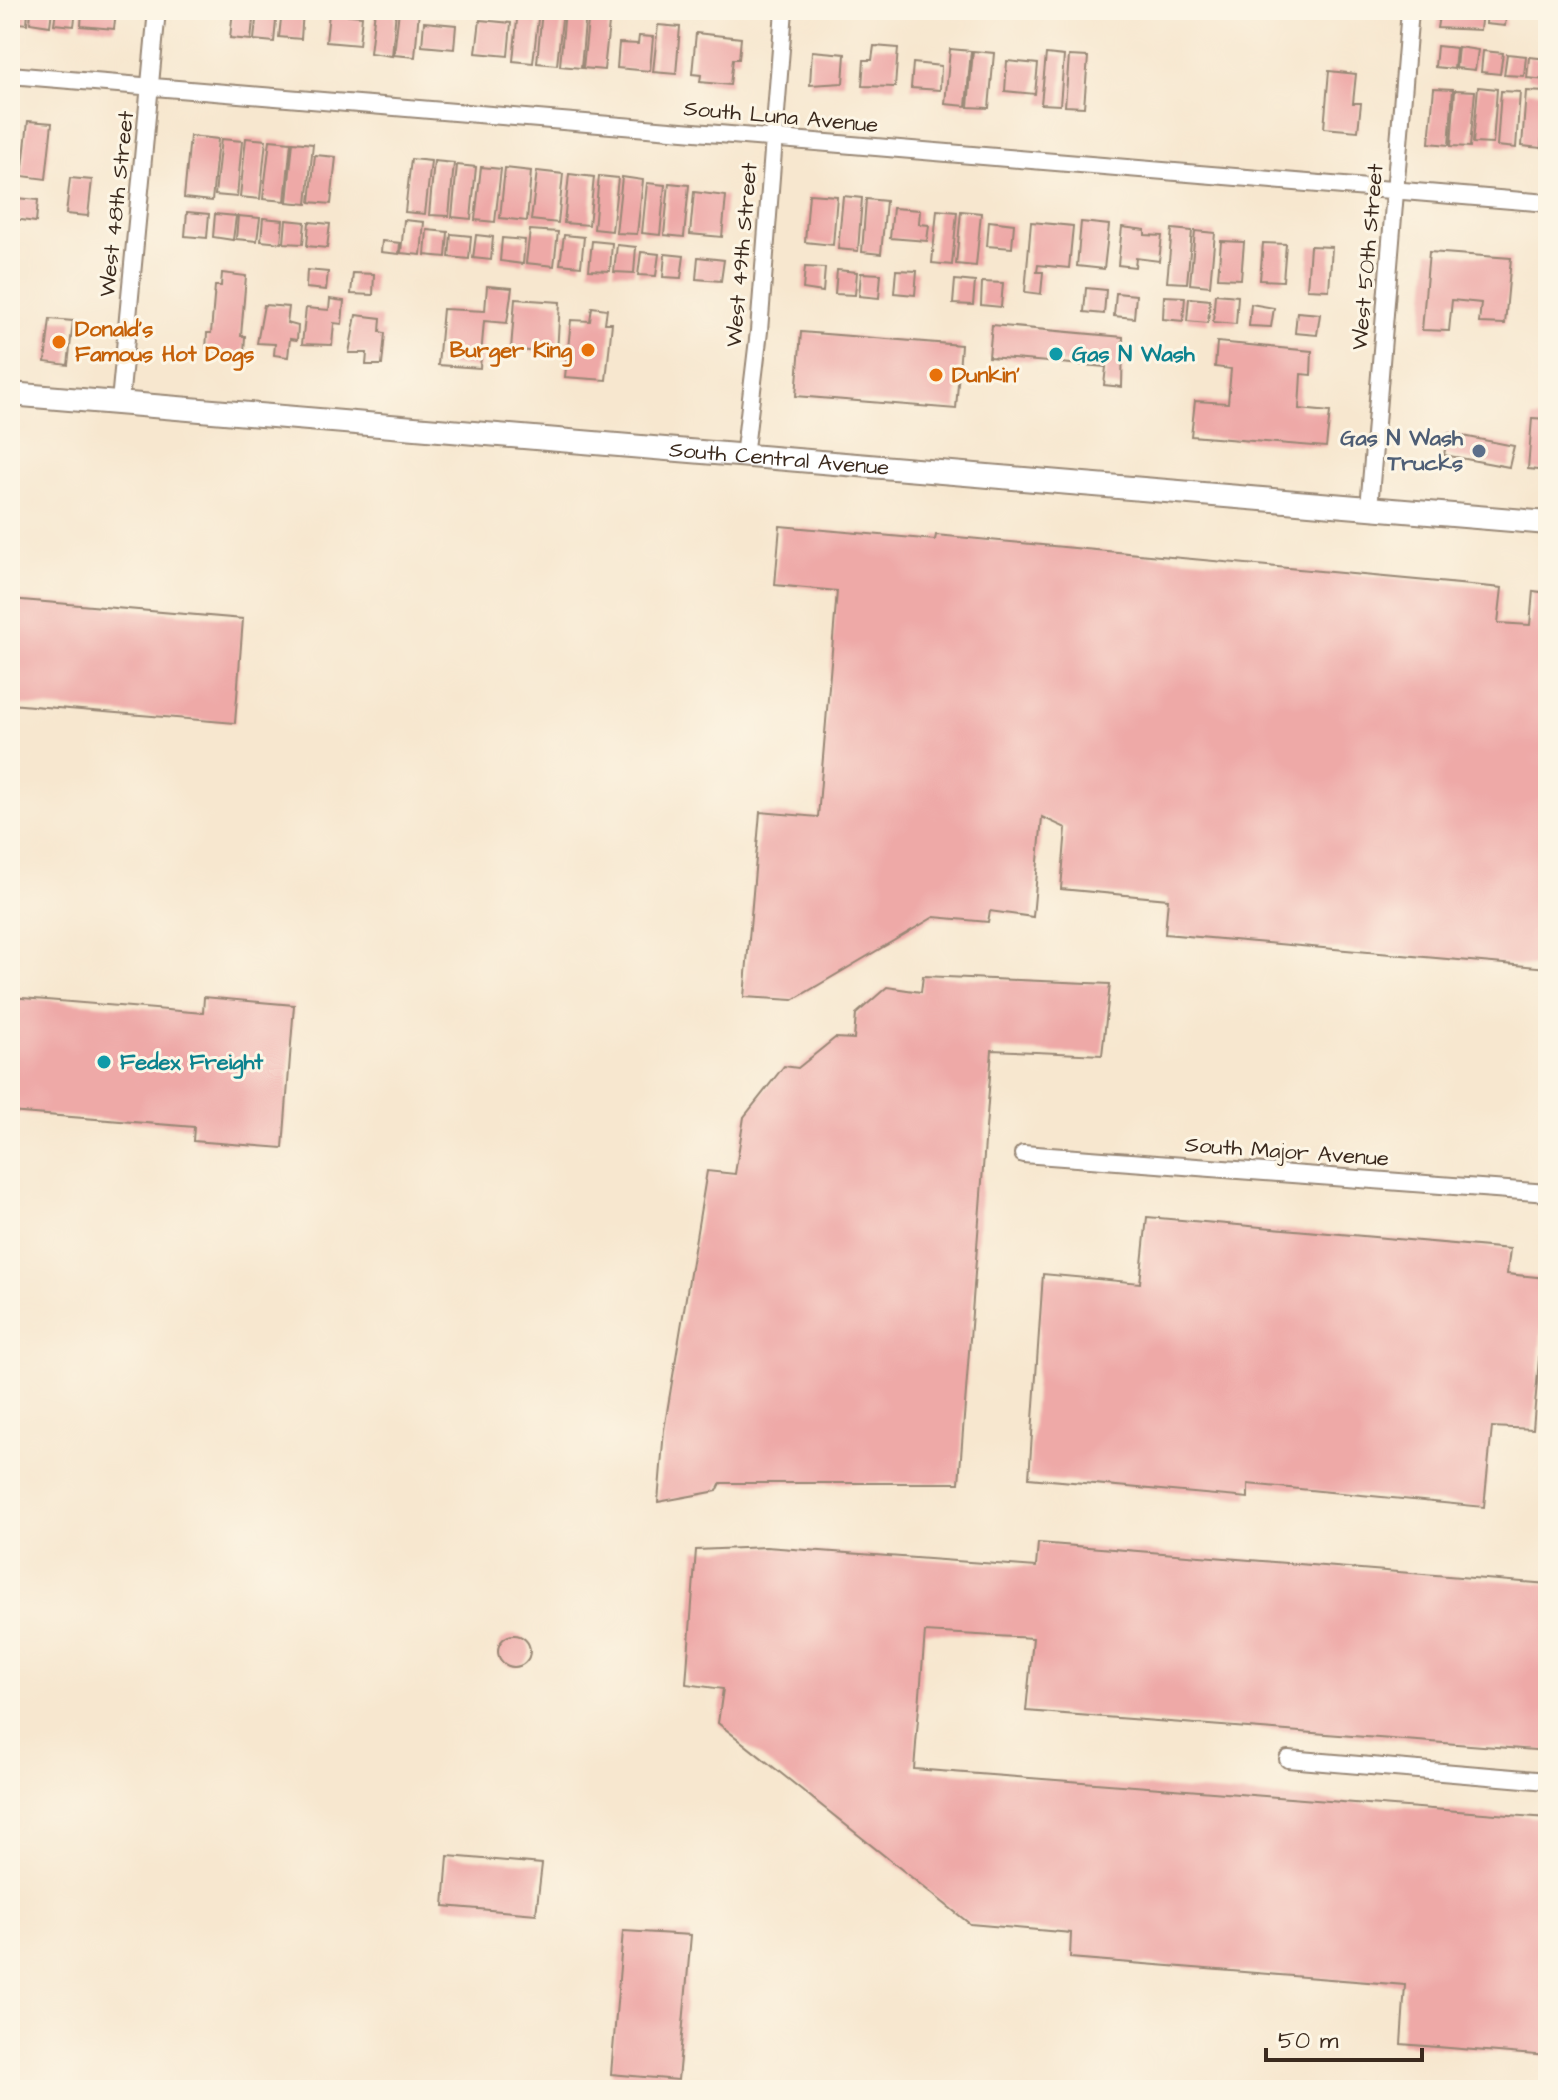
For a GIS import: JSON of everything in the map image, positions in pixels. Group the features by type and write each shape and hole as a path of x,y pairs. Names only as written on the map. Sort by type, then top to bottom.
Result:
{"main road":[{"name":"South Central Avenue","path":"10,394 1548,523"}],"street":[{"name":"West 48th Street","path":"120,402 157,10"},
{"name":"West 49th Street","path":"744,457 759,331 784,10"},
{"name":"West 50th Street","path":"1369,508 1410,10"},
{"name":"South Luna Avenue","path":"10,75 1548,203"},
{"name":"South Major Avenue","path":"1023,1154 1548,1193"},
{"path":"1288,1759 1548,1781"}],"building":[{"path":"10,10 28,10 27,24 10,22"},
{"path":"31,10 52,10 50,26 30,23"},
{"path":"56,10 76,10 74,26 54,24"},
{"path":"82,10 116,10 114,29 81,26"},
{"path":"233,10 254,10 251,40 230,38"},
{"path":"257,10 277,10 274,42 254,40"},
{"path":"282,10 303,10 301,39 279,37"},
{"path":"375,10 396,10 392,56 370,53"},
{"path":"399,10 419,10 415,57 394,55"},
{"path":"518,10 539,10 533,63 513,61"},
{"path":"542,10 563,10 557,65 537,63"},
{"path":"565,10 586,12 581,68 560,66"},
{"path":"1440,10 1482,11 1480,30 1437,28"},
{"path":"1487,10 1507,10 1505,26 1486,24"},
{"path":"589,12 610,14 604,70 583,68"},
{"path":"329,13 362,16 359,45 326,42"},
{"path":"480,20 511,23 508,56 476,53"},
{"path":"424,22 456,25 454,49 422,46"},
{"path":"658,25 680,27 676,74 653,72"},
{"path":"696,33 741,38 739,59 733,59 730,85 700,82 701,75 692,74"},
{"path":"639,36 653,37 650,71 617,68 619,43 638,44"},
{"path":"874,46 898,48 895,87 862,86 864,60 872,60"},
{"path":"1437,46 1456,48 1454,69 1435,67"},
{"path":"1458,47 1478,50 1475,70 1456,68"},
{"path":"950,49 971,51 966,106 945,104"},
{"path":"812,51 845,54 843,83 810,85"},
{"path":"973,51 994,53 989,108 968,107"},
{"path":"1483,51 1503,53 1500,74 1481,72"},
{"path":"1046,54 1064,56 1060,105 1041,104"},
{"path":"1507,54 1526,56 1524,76 1504,75"},
{"path":"1069,56 1088,57 1084,107 1065,106"},
{"path":"1529,57 1548,59 1546,80 1527,78"},
{"path":"1007,61 1038,64 1035,94 1005,91"},
{"path":"913,63 941,66 940,90 911,88"},
{"path":"1329,71 1356,74 1353,103 1361,103 1358,131 1324,128"},
{"path":"1478,87 1497,89 1493,144 1473,143"},
{"path":"1434,88 1453,89 1449,145 1429,143"},
{"path":"1455,90 1475,91 1470,147 1451,146"},
{"path":"1501,91 1520,92 1516,148 1497,146"},
{"path":"1526,91 1546,92 1541,148 1522,146"},
{"path":"28,121 52,123 46,179 22,176"},
{"path":"10,126 19,127 14,179 10,179"},
{"path":"190,136 218,139 212,201 184,198"},
{"path":"246,138 266,140 260,199 240,197"},
{"path":"221,139 242,141 237,197 215,195"},
{"path":"270,140 291,142 285,201 263,199"},
{"path":"293,142 313,144 307,204 287,202"},
{"path":"315,155 336,157 331,204 310,202"},
{"path":"411,159 431,161 425,214 405,212"},
{"path":"434,161 454,163 449,216 429,215"},
{"path":"457,165 476,167 471,219 452,217"},
{"path":"481,167 501,169 495,222 475,220"},
{"path":"505,168 531,171 527,221 500,218"},
{"path":"537,171 563,174 558,223 531,220"},
{"path":"569,174 594,177 589,225 564,223"},
{"path":"599,176 618,178 612,231 594,229"},
{"path":"622,177 643,180 637,234 616,233"},
{"path":"70,178 92,180 88,216 66,214"},
{"path":"647,183 665,185 660,235 642,233"},
{"path":"669,183 689,185 684,237 664,235"},
{"path":"694,192 726,196 722,237 690,234"},
{"path":"809,194 837,196 833,245 805,242"},
{"path":"843,196 862,198 858,251 838,249"},
{"path":"16,198 38,200 36,222 14,219"},
{"path":"866,199 886,201 881,254 862,252"},
{"path":"893,208 920,210 919,224 929,225 927,241 890,238"},
{"path":"937,210 957,212 952,265 932,263"},
{"path":"961,211 981,213 976,266 956,264"},
{"path":"187,212 209,214 207,238 185,236"},
{"path":"215,214 236,216 233,240 213,237"},
{"path":"238,216 260,218 257,241 236,239"},
{"path":"263,218 283,220 281,243 261,241"},
{"path":"286,220 305,222 303,244 284,243"},
{"path":"404,220 424,222 421,255 401,253"},
{"path":"989,221 1014,224 1012,248 987,246"},
{"path":"309,222 330,224 327,248 307,246"},
{"path":"1031,222 1073,226 1069,268 1038,265 1037,272 1043,272 1041,294 1025,292"},
{"path":"1081,222 1109,225 1104,269 1077,266"},
{"path":"1122,227 1145,230 1145,235 1162,236 1159,261 1136,258 1135,267 1118,265"},
{"path":"1172,229 1192,231 1187,283 1167,282"},
{"path":"427,230 448,232 446,257 425,255"},
{"path":"530,230 558,232 554,266 526,263"},
{"path":"1195,231 1215,233 1210,286 1190,284"},
{"path":"451,234 471,236 469,259 449,257"},
{"path":"476,235 493,237 491,260 473,258"},
{"path":"564,235 584,237 581,266 560,264"},
{"path":"502,238 525,240 523,264 500,261"},
{"path":"382,241 400,243 399,254 381,252"},
{"path":"592,241 612,243 610,271 589,270"},
{"path":"1221,241 1244,242 1241,279 1218,278"},
{"path":"1263,243 1286,244 1283,281 1260,280"},
{"path":"617,245 636,247 634,273 614,272"},
{"path":"1310,246 1332,247 1329,290 1307,289"},
{"path":"641,252 659,254 656,276 638,275"},
{"path":"1429,252 1511,258 1505,324 1479,323 1481,303 1452,300 1449,331 1422,330"},
{"path":"665,254 684,256 681,278 663,277"},
{"path":"698,257 724,260 721,281 696,279"},
{"path":"805,267 825,268 823,292 803,289"},
{"path":"307,270 328,272 326,290 306,288"},
{"path":"837,270 857,272 855,295 835,294"},
{"path":"896,270 917,271 915,295 894,293"},
{"path":"222,273 246,276 241,336 245,336 244,353 206,350 207,333 211,333 215,286 221,286"},
{"path":"353,273 374,274 373,295 351,294"},
{"path":"861,273 881,274 879,298 859,296"},
{"path":"955,280 975,282 973,305 953,304"},
{"path":"982,282 1003,283 1001,307 981,305"},
{"path":"487,286 512,288 507,323 484,321 480,368 438,365 443,309 485,311"},
{"path":"1086,288 1106,290 1104,314 1084,312"},
{"path":"1116,293 1136,295 1134,318 1114,316"},
{"path":"1215,294 1238,296 1236,324 1213,322"},
{"path":"1164,296 1185,297 1183,321 1163,319"},
{"path":"1189,298 1210,300 1208,323 1187,321"},
{"path":"330,299 344,301 342,324 334,323 332,345 302,344 306,308 329,310"},
{"path":"515,299 560,302 557,354 511,349"},
{"path":"1251,304 1274,308 1271,327 1249,326"},
{"path":"264,305 289,307 287,323 298,326 297,340 290,339 288,357 274,355 275,344 257,343"},
{"name":"Burger King","path":"592,307 607,309 605,323 612,323 606,380 565,377 571,320 590,321"},
{"path":"1297,312 1320,314 1317,335 1295,333"},
{"path":"356,315 381,318 380,332 385,333 382,365 366,365 367,353 349,353"},
{"name":"Donald's Famous Hot Dogs","path":"50,319 73,321 68,365 45,362"},
{"name":"Gas N Wash","path":"992,325 1123,337 1122,387 1104,385 1106,367 989,357"},
{"path":"801,332 961,345 956,409 796,396"},
{"name":"Gas N Wash","path":"1217,342 1312,351 1311,375 1301,374 1299,409 1330,412 1326,447 1191,436 1195,401 1228,403 1231,369 1215,367"},
{"path":"1532,418 1548,419 1548,471 1528,469"},
{"name":"Gas N Wash Trucks","path":"1448,433 1514,446 1509,467 1444,455"},
{"path":"780,526 935,540 936,535 1502,588 1498,623 1530,625 1533,591 1548,593 1548,968 1165,934 1168,899 1061,889 1066,828 1042,817 1033,917 990,911 988,922 934,917 793,1000 744,997 760,812 818,817 837,591 775,585"},
{"path":"10,599 243,619 235,723 10,704"},
{"path":"923,976 1110,984 1102,1055 992,1050 959,1483 721,1483 717,1491 658,1502 664,1430 707,1171 735,1174 744,1117 784,1066 798,1068 835,1038 854,1039 856,1014 887,987 921,992"},
{"name":"Fedex Freight","path":"10,997 203,1013 204,997 294,1005 283,1148 193,1141 194,1127 10,1112"},
{"path":"1147,1217 1510,1249 1507,1274 1546,1278 1533,1429 1492,1427 1484,1507 1248,1484 1248,1498 1029,1478 1043,1274 1140,1283"},
{"path":"1038,1543 1548,1584 1548,1751 1026,1711 1033,1638 925,1632 914,1769 1548,1818 1548,2056 1401,2044 1405,1985 1070,1958 1071,1933 970,1924 718,1723 723,1689 686,1684 696,1550 766,1547 1036,1567"},
{"path":"514,1635 525,1640 530,1651 525,1662 514,1667 503,1662 498,1651 503,1640"},
{"path":"448,1856 542,1864 536,1914 444,1906"},
{"path":"623,1931 691,1935 678,2080 611,2074"}],"place":[{"name":"Donald's Famous Hot Dogs","path":"59,342"},
{"name":"Burger King","path":"588,350"},
{"name":"Gas N Wash","path":"1056,354"},
{"name":"Dunkin'","path":"936,375"},
{"name":"Gas N Wash Trucks","path":"1479,451"},
{"name":"Fedex Freight","path":"104,1062"}]}
